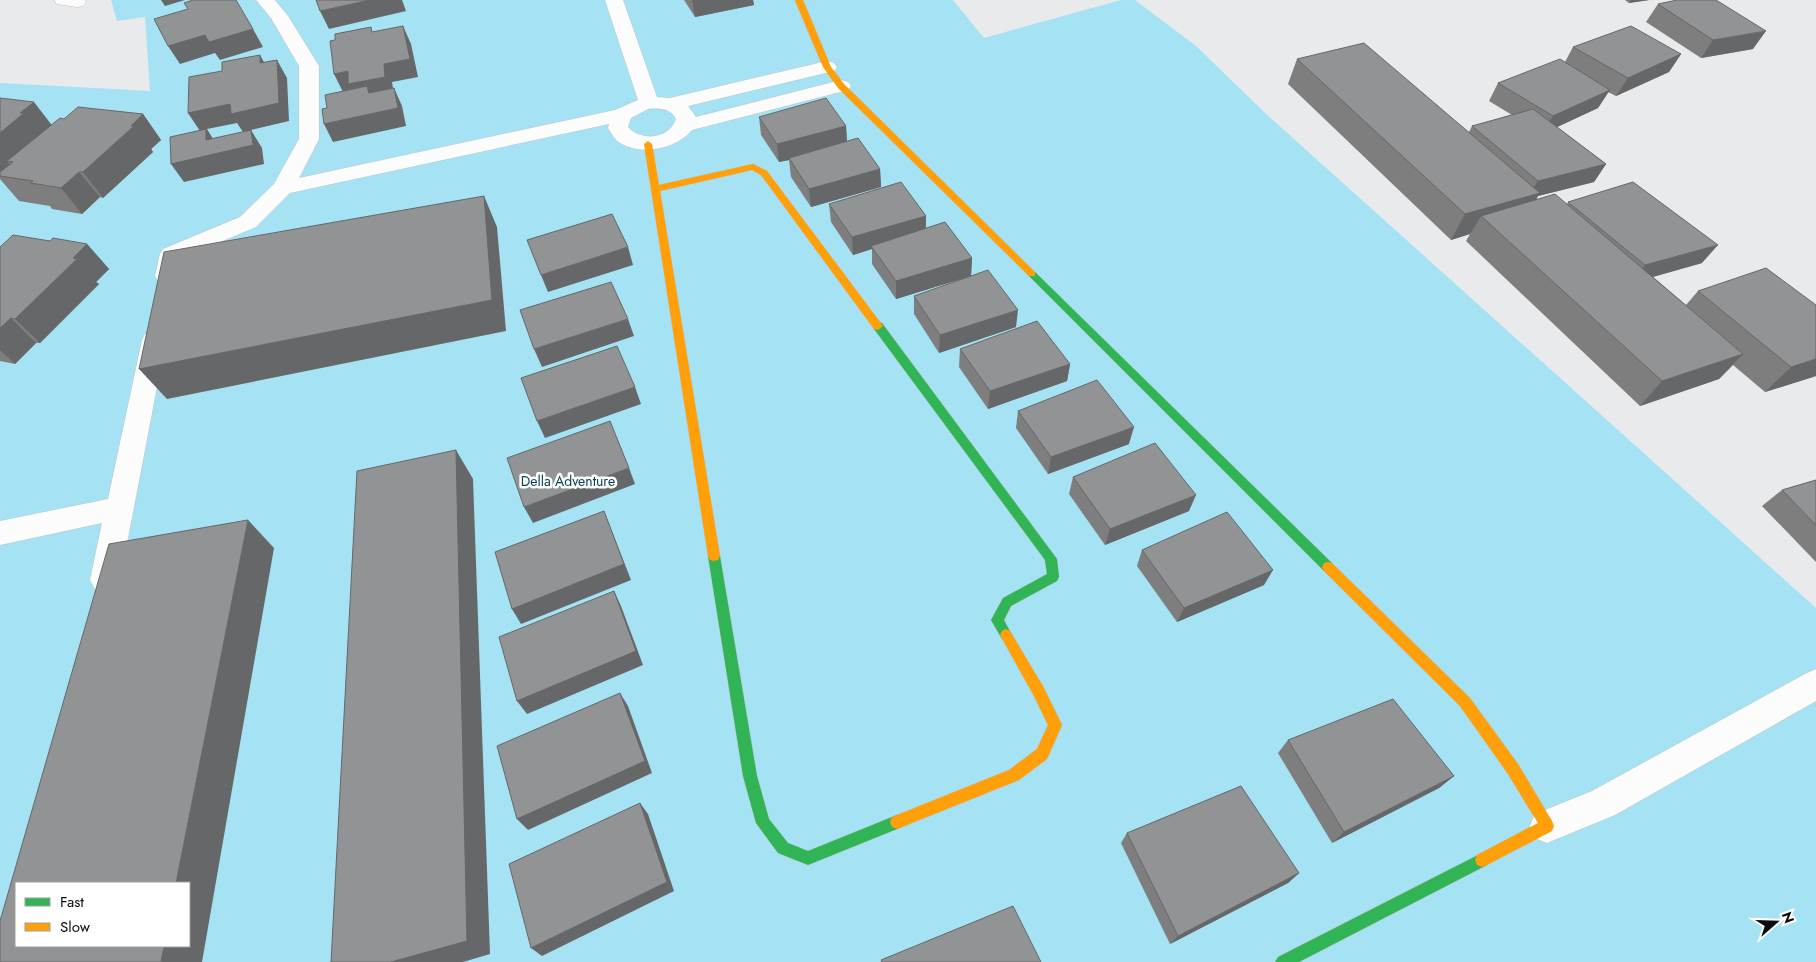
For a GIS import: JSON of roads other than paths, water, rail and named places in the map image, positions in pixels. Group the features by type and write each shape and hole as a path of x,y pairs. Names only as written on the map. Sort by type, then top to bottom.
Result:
{"street":[{"path":"163,293 171,254 248,222 283,188 309,139 309,66 279,16 265,0"},
{"path":"614,0 649,103"},
{"path":"799,0 827,67 841,86 1465,702 1513,769 1547,826"},
{"path":"670,104 685,113 687,119 685,126 672,139 648,144 632,141 621,134 618,122 622,116 629,110 649,103 670,104 827,67"},
{"path":"685,126 841,86"},
{"path":"283,188 622,116"},
{"path":"648,144 750,776 763,823 783,848 808,858 1014,775 1042,754 1055,726 1039,692 996,620 1007,602 1054,577 1051,559 764,173 754,168 656,189"},
{"path":"98,611 157,323"},
{"path":"0,532 120,508"},
{"path":"1283,962 1547,826 1603,803 1816,684"}],"park label":[{"name":"Della Adventure","path":"568,481"}]}
